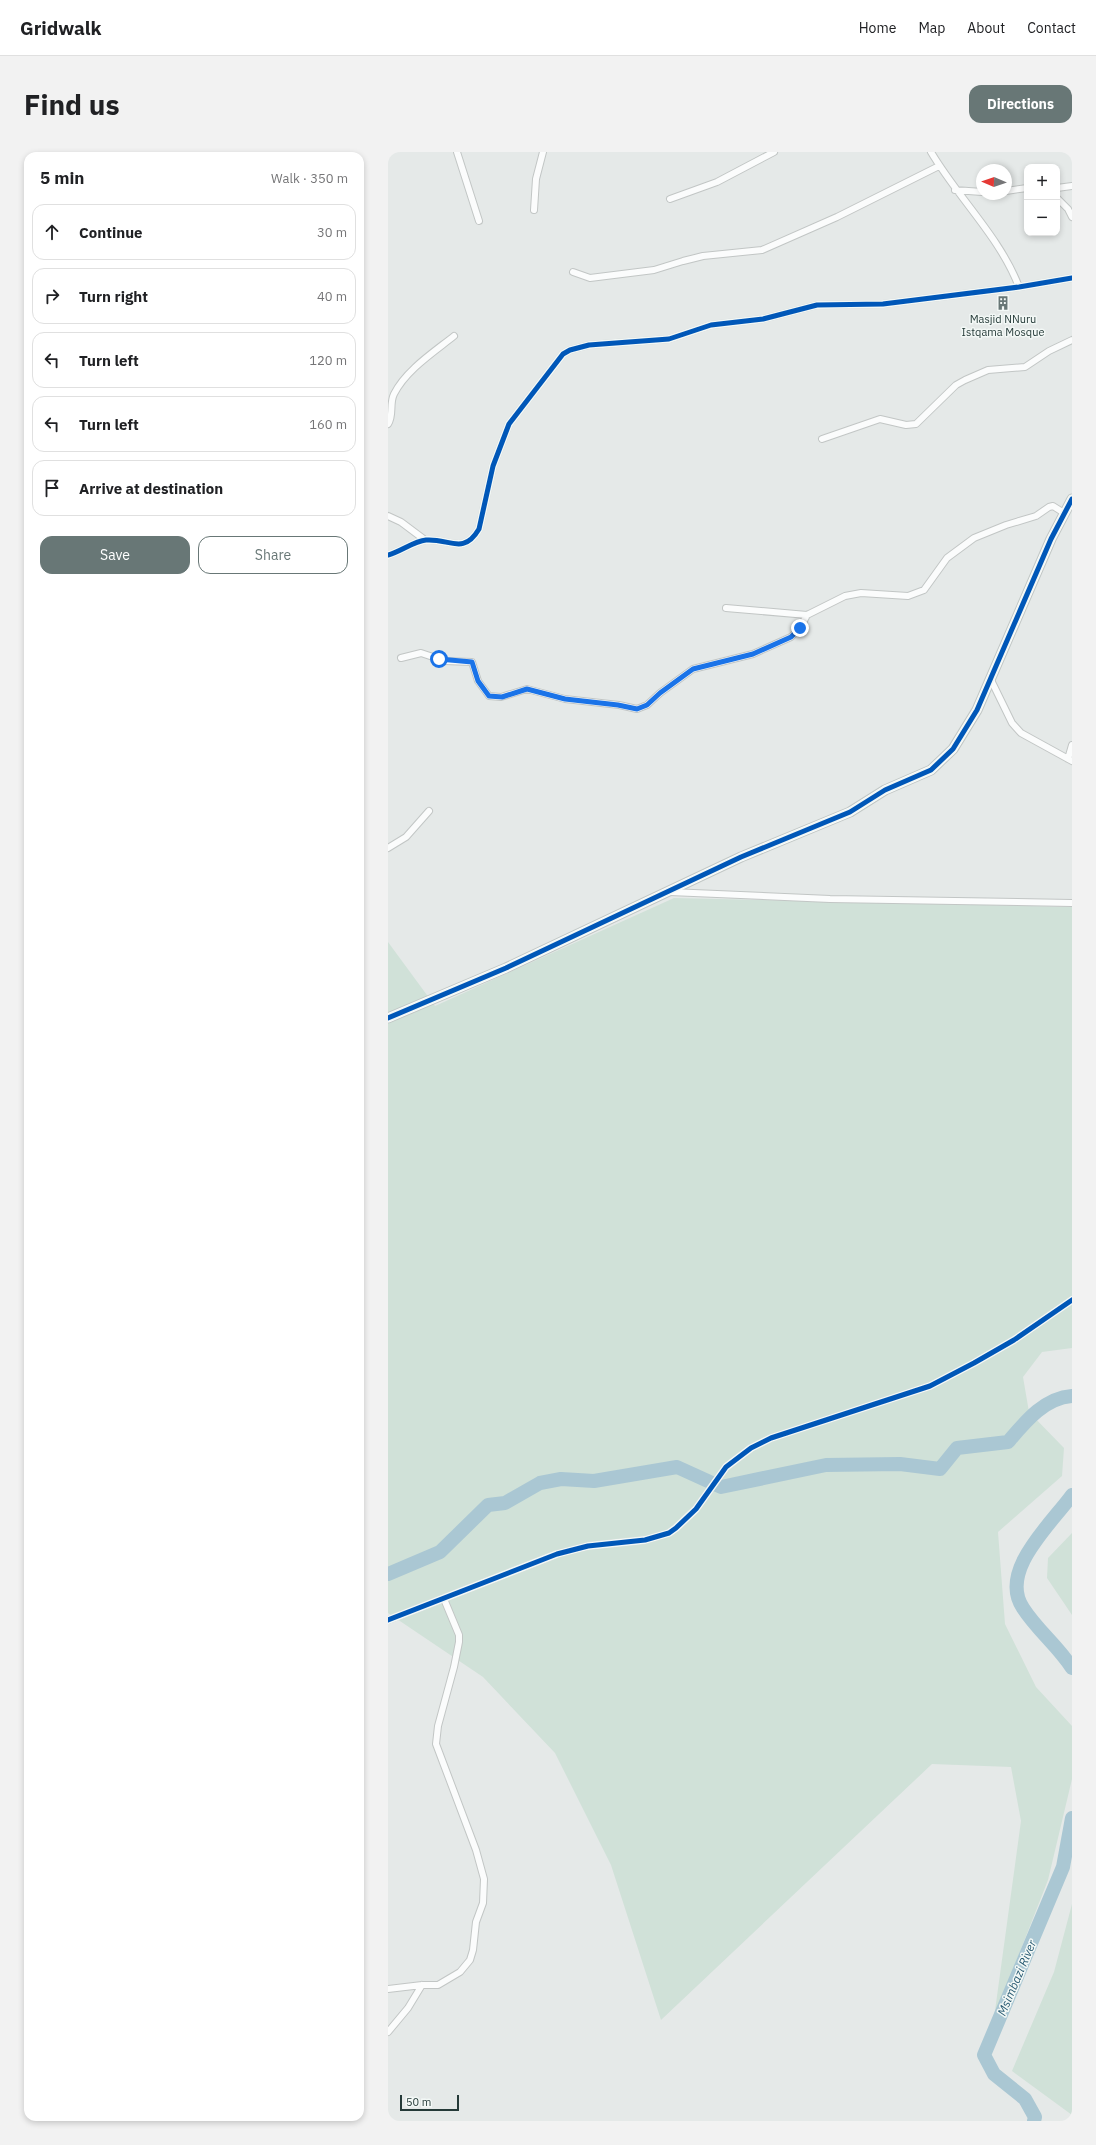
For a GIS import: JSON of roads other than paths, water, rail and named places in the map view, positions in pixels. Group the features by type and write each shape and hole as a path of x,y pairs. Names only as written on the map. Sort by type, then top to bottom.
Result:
{"street":[{"path":"457,152 479,221"},
{"path":"534,210 536,179 543,152"},
{"path":"670,199 717,182 774,152"},
{"path":"931,152 955,190 1000,250 1019,287"},
{"path":"573,272 590,278 654,270 703,256 762,250 837,217 939,166"},
{"path":"1060,188 1072,186"},
{"path":"1012,190 1024,188"},
{"path":"955,190 976,192"},
{"path":"1059,200 1068,209 1072,217"},
{"path":"388,555 426,540 460,544 473,538 479,529 497,454 509,424 563,354 570,350 610,342 668,339 711,325 763,320 817,305 883,304 1019,287 1072,278"},
{"path":"388,424 391,418 391,399 398,387 420,364 454,336"},
{"path":"822,439 880,419 906,425 916,424 956,385 965,380 988,370 1025,367 1049,351 1072,340"},
{"path":"388,1018 506,968 636,905 741,857 850,812 885,790 930,770 946,758 966,731 991,680 1032,581 1072,498"},
{"path":"726,608 807,615 845,596 861,593 908,596 915,595 924,590 947,558 974,538 1006,525 1036,516 1049,506 1053,506 1064,513"},
{"path":"388,516 401,522 426,540"},
{"path":"401,658 421,653 445,661 472,662 484,691 489,696 496,698 527,689 565,699 618,705 637,709 647,705 660,693 693,669 753,654 791,637 800,628 807,615"},
{"path":"991,680 1012,723 1020,733 1070,760 1072,745"},
{"path":"388,848 406,837 429,811"},
{"path":"665,893 676,891 743,896 1072,903"},
{"path":"388,1620 557,1554 588,1546 645,1540 662,1536 676,1528 706,1496 719,1476 737,1458 751,1448 771,1438 907,1394 941,1380 1014,1340 1072,1300"},
{"path":"388,1990 422,1985 442,1984 466,1967 473,1950 476,1922 485,1896 484,1879 476,1850 436,1744 438,1726 450,1686 459,1642 459,1635 444,1599"},
{"path":"388,2032 408,2008 422,1985"}],"waterway":[{"path":"388,1574 440,1552 488,1505 505,1503 540,1483 561,1479 594,1481 677,1467 721,1487 826,1465 900,1464 940,1469 957,1448 1008,1442 1028,1419 1044,1406 1053,1401 1072,1396"},
{"name":"Msimbazi River","path":"1072,1495 1041,1533 1031,1548 1022,1563 1017,1579 1017,1594 1023,1608 1072,1668"},
{"name":"Msimbazi River","path":"1034,2121 1035,2117 1025,2099 994,2074 984,2055 1063,1867 1072,1818"}],"place":[{"name":"Masjid NNuru Istqama Mosque","path":"1003,303"}]}
